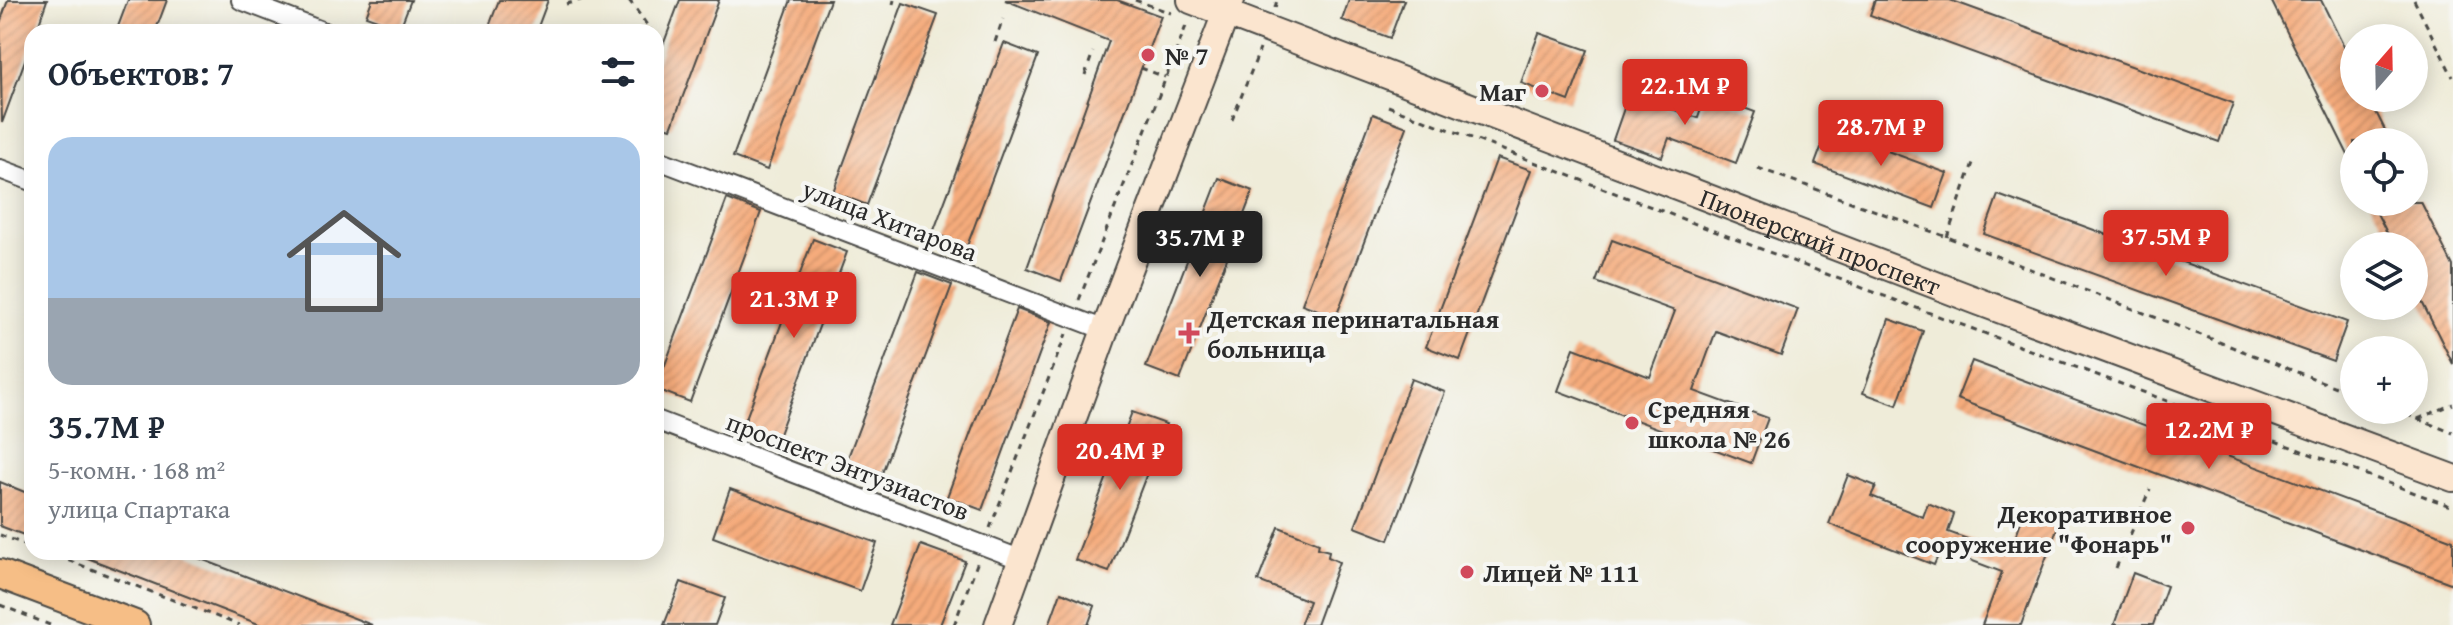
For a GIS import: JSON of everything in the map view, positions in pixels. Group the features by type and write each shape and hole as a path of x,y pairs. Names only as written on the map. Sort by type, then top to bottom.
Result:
{"main road":[{"path":"0,574 135,625"}],"street":[{"path":"241,0 303,24"},
{"path":"998,625 1105,330 1228,8"},
{"name":"Пионерский проспект","path":"1187,9 1228,8 1267,31 1995,308 2453,478"},
{"name":"улица Хитарова","path":"664,162 1105,330"},
{"path":"0,169 24,178"},
{"name":"проспект Энтузиастов","path":"664,423 1022,560"}],"path":[{"path":"566,4 581,0"},
{"path":"629,0 646,24"},
{"path":"1135,0 1187,9"},
{"path":"1232,120 1277,0"},
{"path":"2414,0 2453,77"},
{"path":"995,42 1003,19"},
{"path":"1085,75 1093,52"},
{"path":"1141,68 1165,77"},
{"path":"1388,106 1868,290 2453,507"},
{"path":"1947,237 1974,160"},
{"path":"1758,168 1947,237 2340,389"},
{"path":"2428,415 2453,404"},
{"path":"2428,423 2453,433"},
{"path":"2116,568 2150,489"},
{"path":"0,535 24,544"},
{"path":"67,560 239,625"},
{"path":"0,605 50,625"}],"building":[{"path":"8,0 47,0 39,24 24,24 24,63 2,123 0,23"},
{"path":"128,0 167,0 158,24 119,24"},
{"path":"372,0 411,0 402,24 389,24 366,16"},
{"path":"499,0 548,0 539,24 490,24"},
{"path":"680,0 719,0 671,128 664,126 664,43"},
{"path":"791,0 830,0 767,170 733,157"},
{"path":"1005,0 1117,0 1161,16 1061,281 1027,268 1109,41"},
{"path":"1349,0 1404,0 1390,38 1342,20"},
{"path":"1875,0 1950,0 2233,103 2219,142 1870,15"},
{"path":"2271,0 2321,0 2340,39 2340,112 2376,112 2384,128 2340,128 2340,139"},
{"path":"903,3 938,15 867,205 833,192"},
{"path":"1539,33 1588,50 1569,101 1521,83"},
{"path":"1004,43 1038,56 967,246 933,233"},
{"path":"1629,94 1698,118 1706,94 1755,112 1736,163 1669,138 1662,157 1613,140"},
{"path":"1373,114 1407,127 1336,317 1302,304"},
{"path":"1828,129 1947,173 1934,208 1815,164"},
{"path":"1497,158 1531,170 1460,360 1426,347"},
{"path":"1219,178 1253,191 1180,380 1146,367"},
{"path":"1998,195 2347,322 2333,361 1984,234"},
{"path":"727,199 761,212 690,402 664,392 664,368"},
{"path":"2378,216 2428,216 2453,266 2453,364 2428,314 2428,232 2387,232"},
{"path":"813,239 847,252 776,442 742,429"},
{"path":"1612,240 1798,309 1781,355 1716,331 1694,391 1768,418 1751,463 1558,391 1574,348 1650,377 1675,311 1596,282"},
{"path":"918,272 952,285 882,473 847,460"},
{"path":"1017,309 1051,322 982,510 947,497"},
{"path":"1889,319 1923,331 1897,405 1863,393"},
{"path":"1972,361 2453,540 2453,584 1957,399"},
{"path":"1411,379 1445,392 1389,540 1355,527"},
{"path":"1132,412 1166,424 1109,572 1075,560"},
{"path":"1848,475 1876,486 1871,496 1923,517 1928,503 1954,514 1948,532 2009,554 2026,508 2060,521 2021,625 1982,625 2002,572 1941,549 1934,565 1829,524"},
{"path":"0,482 24,492 24,535 0,526"},
{"path":"730,489 877,543 860,591 713,537"},
{"path":"1279,527 1319,543 1318,548 1329,551 1328,557 1339,562 1316,625 1300,625 1309,601 1258,581"},
{"path":"921,545 965,561 940,625 890,625"},
{"path":"93,560 204,560 372,625 261,625"},
{"path":"2133,573 2167,586 2153,625 2114,625"},
{"path":"681,582 725,598 715,625 664,625"},
{"path":"1061,592 1095,606 1088,625 1049,625"}],"place":[{"name":"№ 7","path":"1148,55"},
{"name":"Маг","path":"1542,91"},
{"name":"Детская перинатальная больница","path":"1189,333"},
{"name":"Средняя школа № 26","path":"1632,423"},
{"name":"Декоративное сооружение \"Фонарь\"","path":"2188,528"},
{"name":"Лицей № 111","path":"1467,572"}]}
